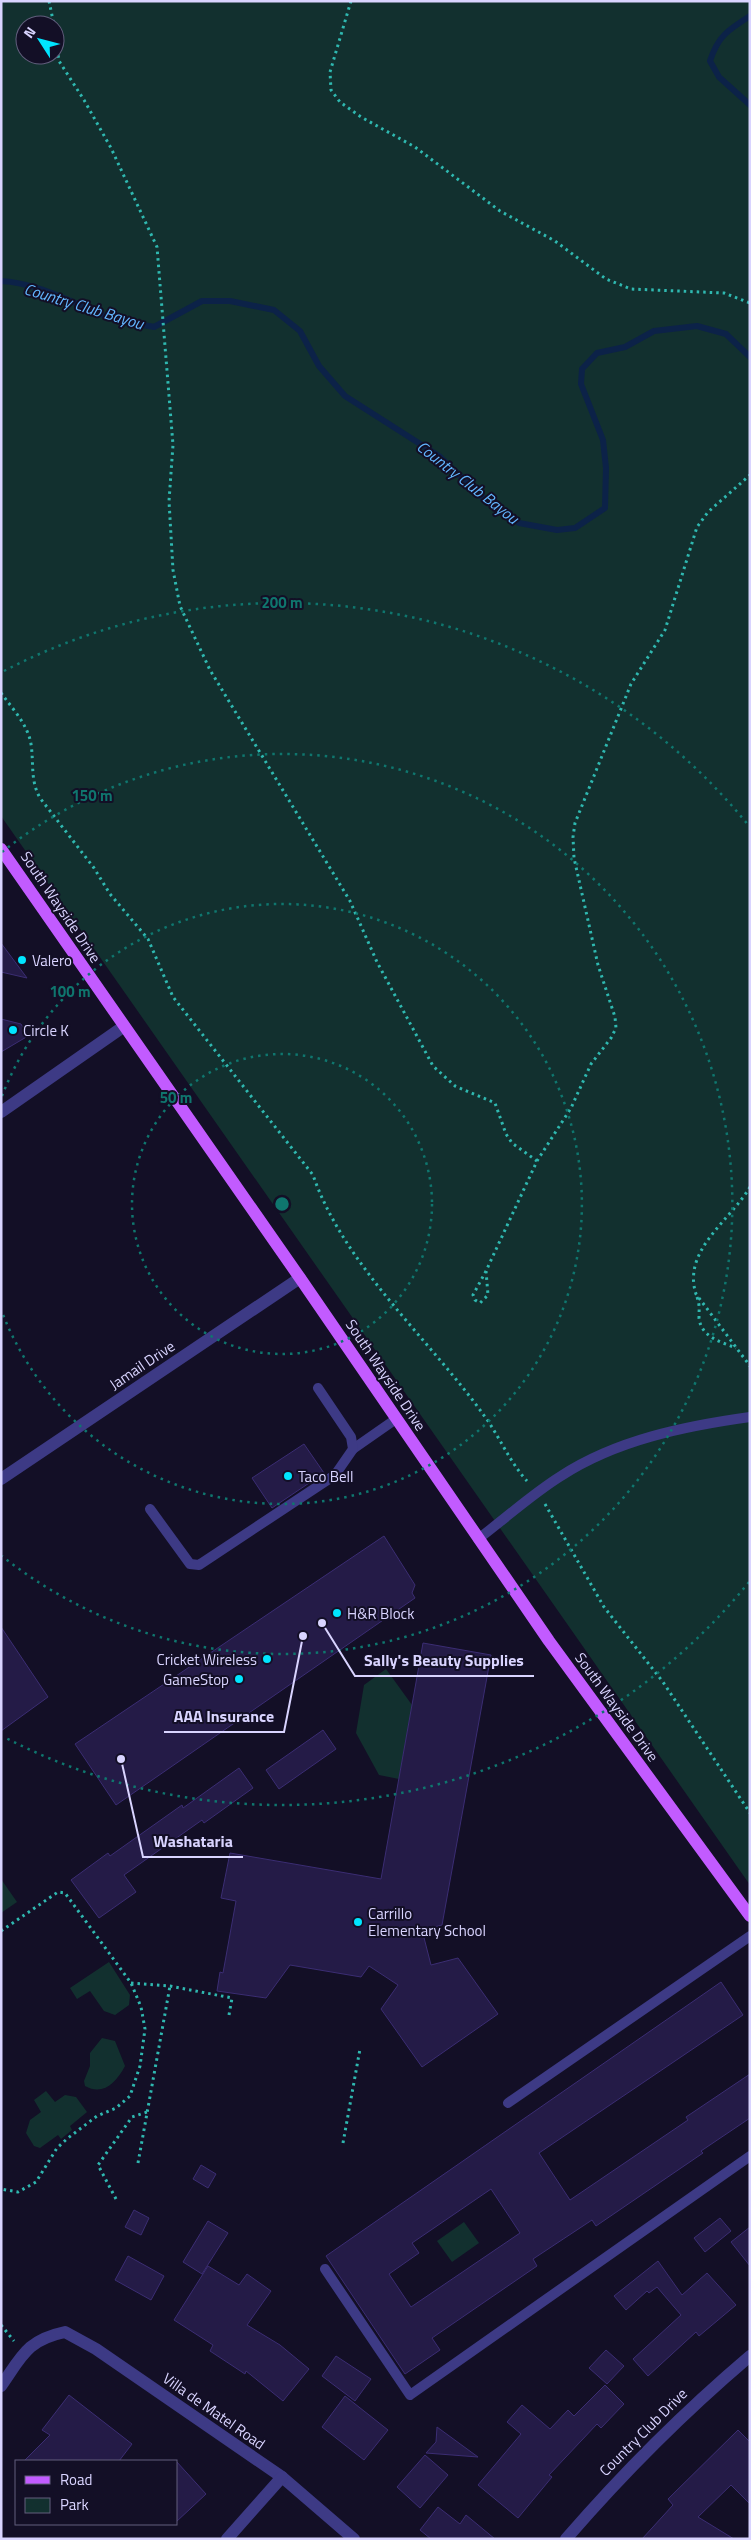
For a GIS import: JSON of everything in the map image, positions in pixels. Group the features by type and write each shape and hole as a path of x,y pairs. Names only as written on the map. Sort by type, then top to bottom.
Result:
{"main road":[{"name":"South Wayside Drive","path":"1,849 300,1278 549,1641 750,1916"}],"street":[{"path":"1,1112 124,1027"},
{"name":"Jamail Drive","path":"1,1479 300,1278"},
{"name":"Villa de Matel Road","path":"23,2354 33,2343 46,2336 65,2332 96,2349 282,2477 354,2539"},
{"path":"1,2386 23,2354"},
{"name":"Country Club Drive","path":"566,2539 606,2492 702,2397 750,2356"},
{"path":"227,2539 282,2477"}],"lane":[{"path":"318,1388 351,1436 353,1449"},
{"path":"478,1539 560,1476 590,1459 625,1445 689,1427 750,1416"},
{"path":"150,1509 183,1557 190,1564 199,1565 335,1475 353,1449 396,1419"},
{"path":"508,2104 750,1936"},
{"path":"325,2269 410,2395 750,2156"}],"path":[{"path":"49,1 52,15"},
{"path":"351,1 330,72 331,90 340,102 361,117 416,147 500,211 555,241 606,279 631,289 724,293 750,303"},
{"path":"61,65 107,141 154,236 157,247 173,445 169,501 173,570 180,606 193,638 210,670 350,901 377,962 433,1066 442,1077 455,1086 495,1103 506,1134 512,1142 537,1161"},
{"path":"486,1272 488,1295 480,1303 475,1300 473,1295 486,1272 537,1161 571,1108 591,1064 612,1038 616,1028 616,1017 594,948 574,858 573,837 576,823 632,684 665,630 698,527 708,512 750,475"},
{"path":"1,693 25,728 30,742 34,786 40,798 110,894 148,939 173,997 314,1175 326,1209 338,1230 382,1289 488,1422 512,1464 538,1494 604,1607 663,1682 750,1813"},
{"path":"738,1349 718,1341 705,1331 699,1319 700,1304 692,1282 694,1269 700,1253 750,1186"},
{"path":"696,1294 750,1366"},
{"path":"1,1931 58,1892 65,1893 131,1983 141,2007 146,2029 140,2066 130,2096 116,2108 97,2116 68,2138 58,2148 36,2182 18,2192 1,2188"},
{"path":"131,1983 170,1986 232,1998 229,2015"},
{"path":"138,2163 170,1986"},
{"path":"343,2143 360,2049"},
{"path":"116,2198 98,2166 132,2116 148,2112"},
{"path":"1,2324 23,2354"}],"green space":[{"path":"1,1 750,1 750,1885 1,816"},
{"path":"386,1669 412,1705 399,1779 379,1775 356,1733 364,1685"},
{"path":"1,1879 17,1902 1,1913"},
{"path":"109,1962 130,1995 129,2005 115,2015 104,2011 90,1991 77,1999 70,1988"},
{"path":"102,2038 115,2041 125,2066 117,2078 108,2086 103,2089 92,2089 85,2086 84,2081 90,2066 90,2053"},
{"path":"46,2091 55,2102 65,2095 76,2097 87,2112 70,2126 72,2130 61,2139 58,2135 40,2148 34,2146 26,2133 30,2120 41,2112 34,2100"},
{"path":"464,2222 479,2243 452,2262 437,2241"}],"building":[{"path":"1,943 27,978 1,972"},
{"name":"Circle K","path":"1,1019 21,1024 28,1036 1,1052"},
{"name":"Taco Bell","path":"304,1444 324,1473 272,1508 252,1478"},
{"path":"384,1536 415,1585 412,1593 415,1598 116,1805 75,1744"},
{"path":"1,1627 48,1697 1,1731"},
{"path":"423,1643 491,1655 442,1925 422,1930 431,1965 458,1958 498,2014 422,2067 381,2009 398,1985 369,1966 361,1977 290,1965 266,1998 217,1991 220,1972 223,1973 236,1901 221,1898 230,1853 381,1879"},
{"path":"323,1730 336,1749 279,1789 266,1770"},
{"path":"239,1768 253,1788 204,1823 202,1820 124,1875 136,1892 99,1918 71,1880 108,1853 110,1856 182,1805 183,1808"},
{"path":"721,1982 743,2015 539,2153 570,2200 688,2120 686,2117 750,2074 750,2118 701,2151 703,2153 596,2226 592,2220 533,2259 537,2266 432,2338 440,2350 405,2374 326,2256","holes":["491,2189 520,2233 411,2307 389,2274 419,2253 412,2243"]},
{"path":"201,2165 216,2174 208,2188 193,2179"},
{"path":"134,2210 149,2218 141,2235 125,2227"},
{"path":"720,2218 731,2231 705,2252 694,2238"},
{"path":"208,2221 228,2233 202,2274 183,2262"},
{"path":"750,2227 750,2266 731,2242"},
{"path":"128,2256 164,2276 151,2300 115,2280"},
{"path":"658,2261 682,2295 707,2273 736,2305 699,2336 696,2332 648,2376 633,2359 681,2315 657,2287 649,2293 647,2291 626,2310 614,2296"},
{"path":"208,2266 239,2285 247,2274 271,2291 247,2325 280,2345 309,2369 283,2401 246,2371 245,2374 210,2351 213,2345 174,2320"},
{"path":"606,2350 624,2366 607,2384 589,2368"},
{"path":"336,2356 371,2379 355,2401 322,2376"},
{"path":"605,2385 624,2404 601,2428 597,2424 549,2475 552,2477 518,2518 478,2485 521,2434 507,2422 522,2405 550,2429 568,2410 574,2416"},
{"path":"69,2395 132,2444 120,2460 25,2460 50,2435 42,2430"},
{"path":"345,2396 388,2430 364,2460 322,2427"},
{"path":"437,2427 478,2457 426,2453 436,2442"},
{"path":"738,2430 750,2442 750,2504 731,2485 698,2517 734,2539 642,2539 673,2505 668,2499"},
{"path":"425,2455 448,2475 420,2508 397,2487"},
{"path":"178,2463 206,2494 178,2520"},
{"path":"438,2507 460,2524 466,2515 495,2539 431,2539 420,2530"}],"waterway":[{"name":"Country Club Bayou","path":"750,16 720,39 710,61 719,77 750,105"},
{"name":"Country Club Bayou","path":"1,281 43,290 114,319 154,327 202,301 230,301 274,310 300,331 319,366 345,396 439,456 482,497 519,523 557,530 575,528 605,508 606,468 603,440 581,384 582,369 597,353 625,347 654,331 697,326 726,334 750,357"}],"place":[{"name":"Valero","path":"22,960"},
{"name":"Circle K","path":"13,1030"},
{"name":"Taco Bell","path":"288,1476"},
{"name":"H&R Block","path":"337,1613"},
{"name":"Sally's Beauty Supplies","path":"322,1623"},
{"name":"AAA Insurance","path":"303,1636"},
{"name":"Cricket Wireless","path":"267,1659"},
{"name":"GameStop","path":"239,1679"},
{"name":"Washataria","path":"121,1759"},
{"name":"Carrillo Elementary School","path":"358,1922"}]}
